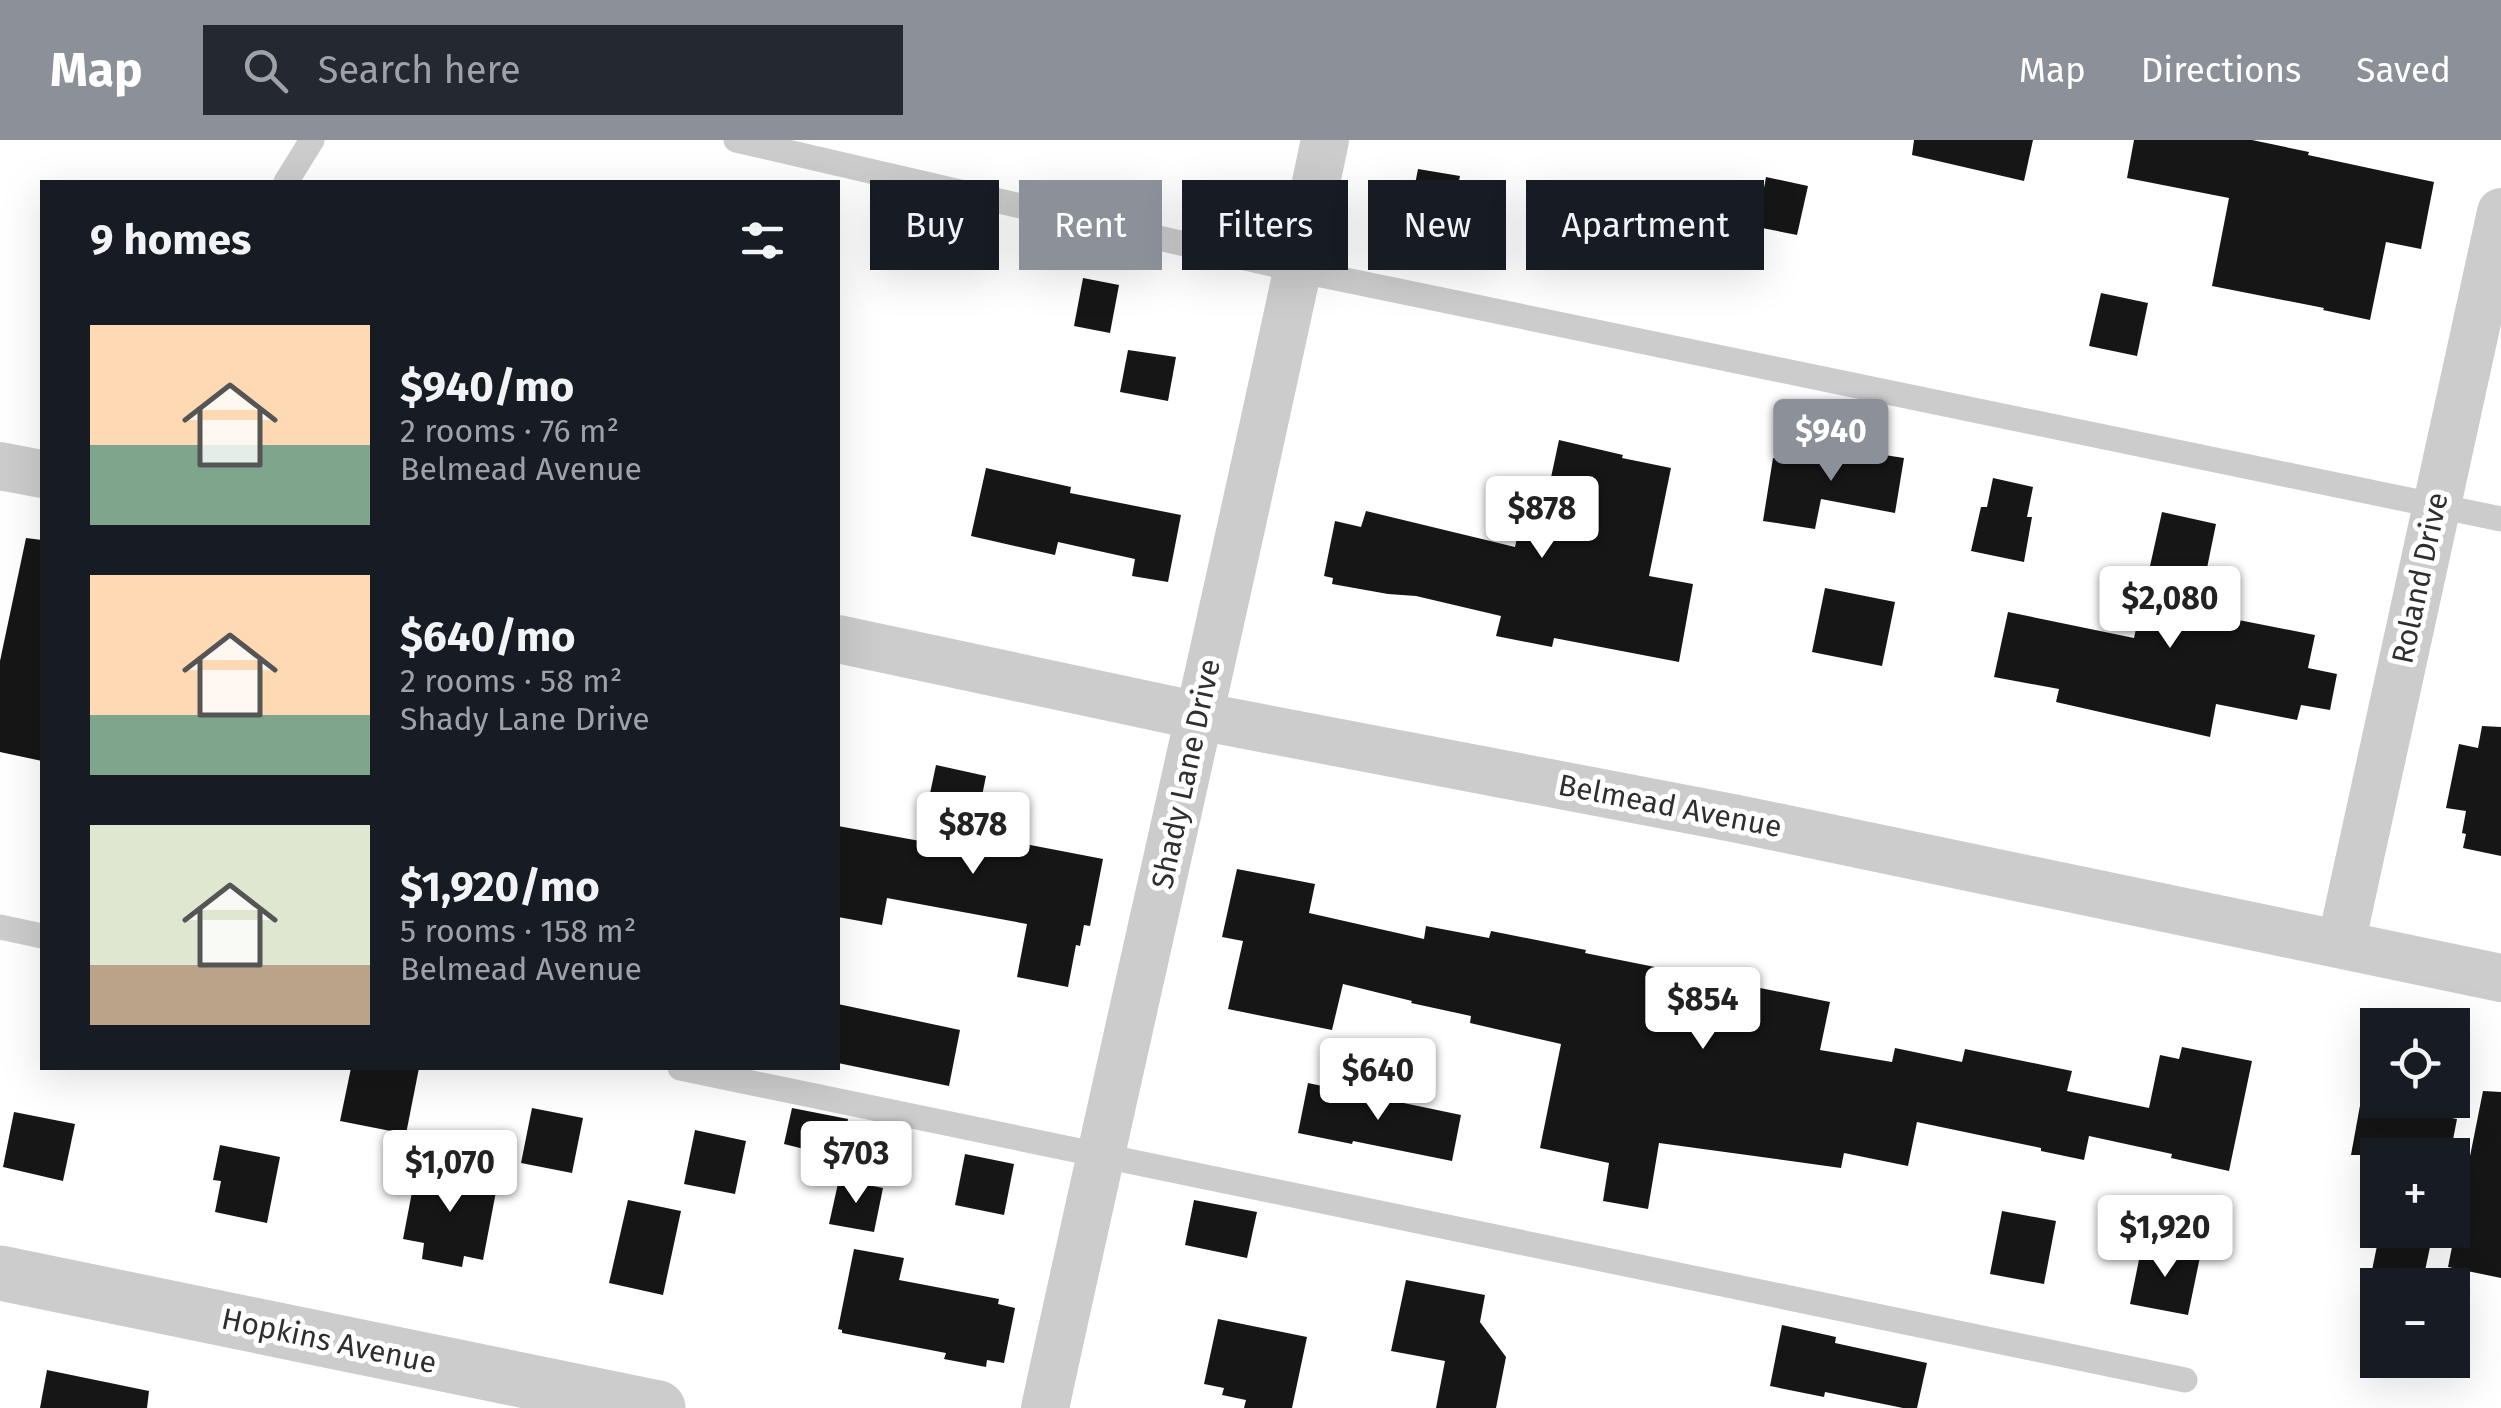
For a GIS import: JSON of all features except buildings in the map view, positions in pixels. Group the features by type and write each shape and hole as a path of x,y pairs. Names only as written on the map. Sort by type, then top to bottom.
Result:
{"street":[{"name":"Shady Lane Drive","path":"1316,180 1324,140"},
{"name":"Roland Drive","path":"2341,944 2501,212"},
{"name":"Shady Lane Drive","path":"1045,1408 1297,270"},
{"path":"0,466 40,474"},
{"name":"Belmead Avenue","path":"840,639 1199,716 1738,818 2501,978"},
{"name":"Hopkins Avenue","path":"0,1274 658,1408"}],"lane":[{"path":"287,180 312,140"},
{"path":"736,140 1182,243"},
{"path":"1297,270 2501,519"},
{"path":"0,927 40,936"},
{"path":"690,1070 2185,1380"}]}
